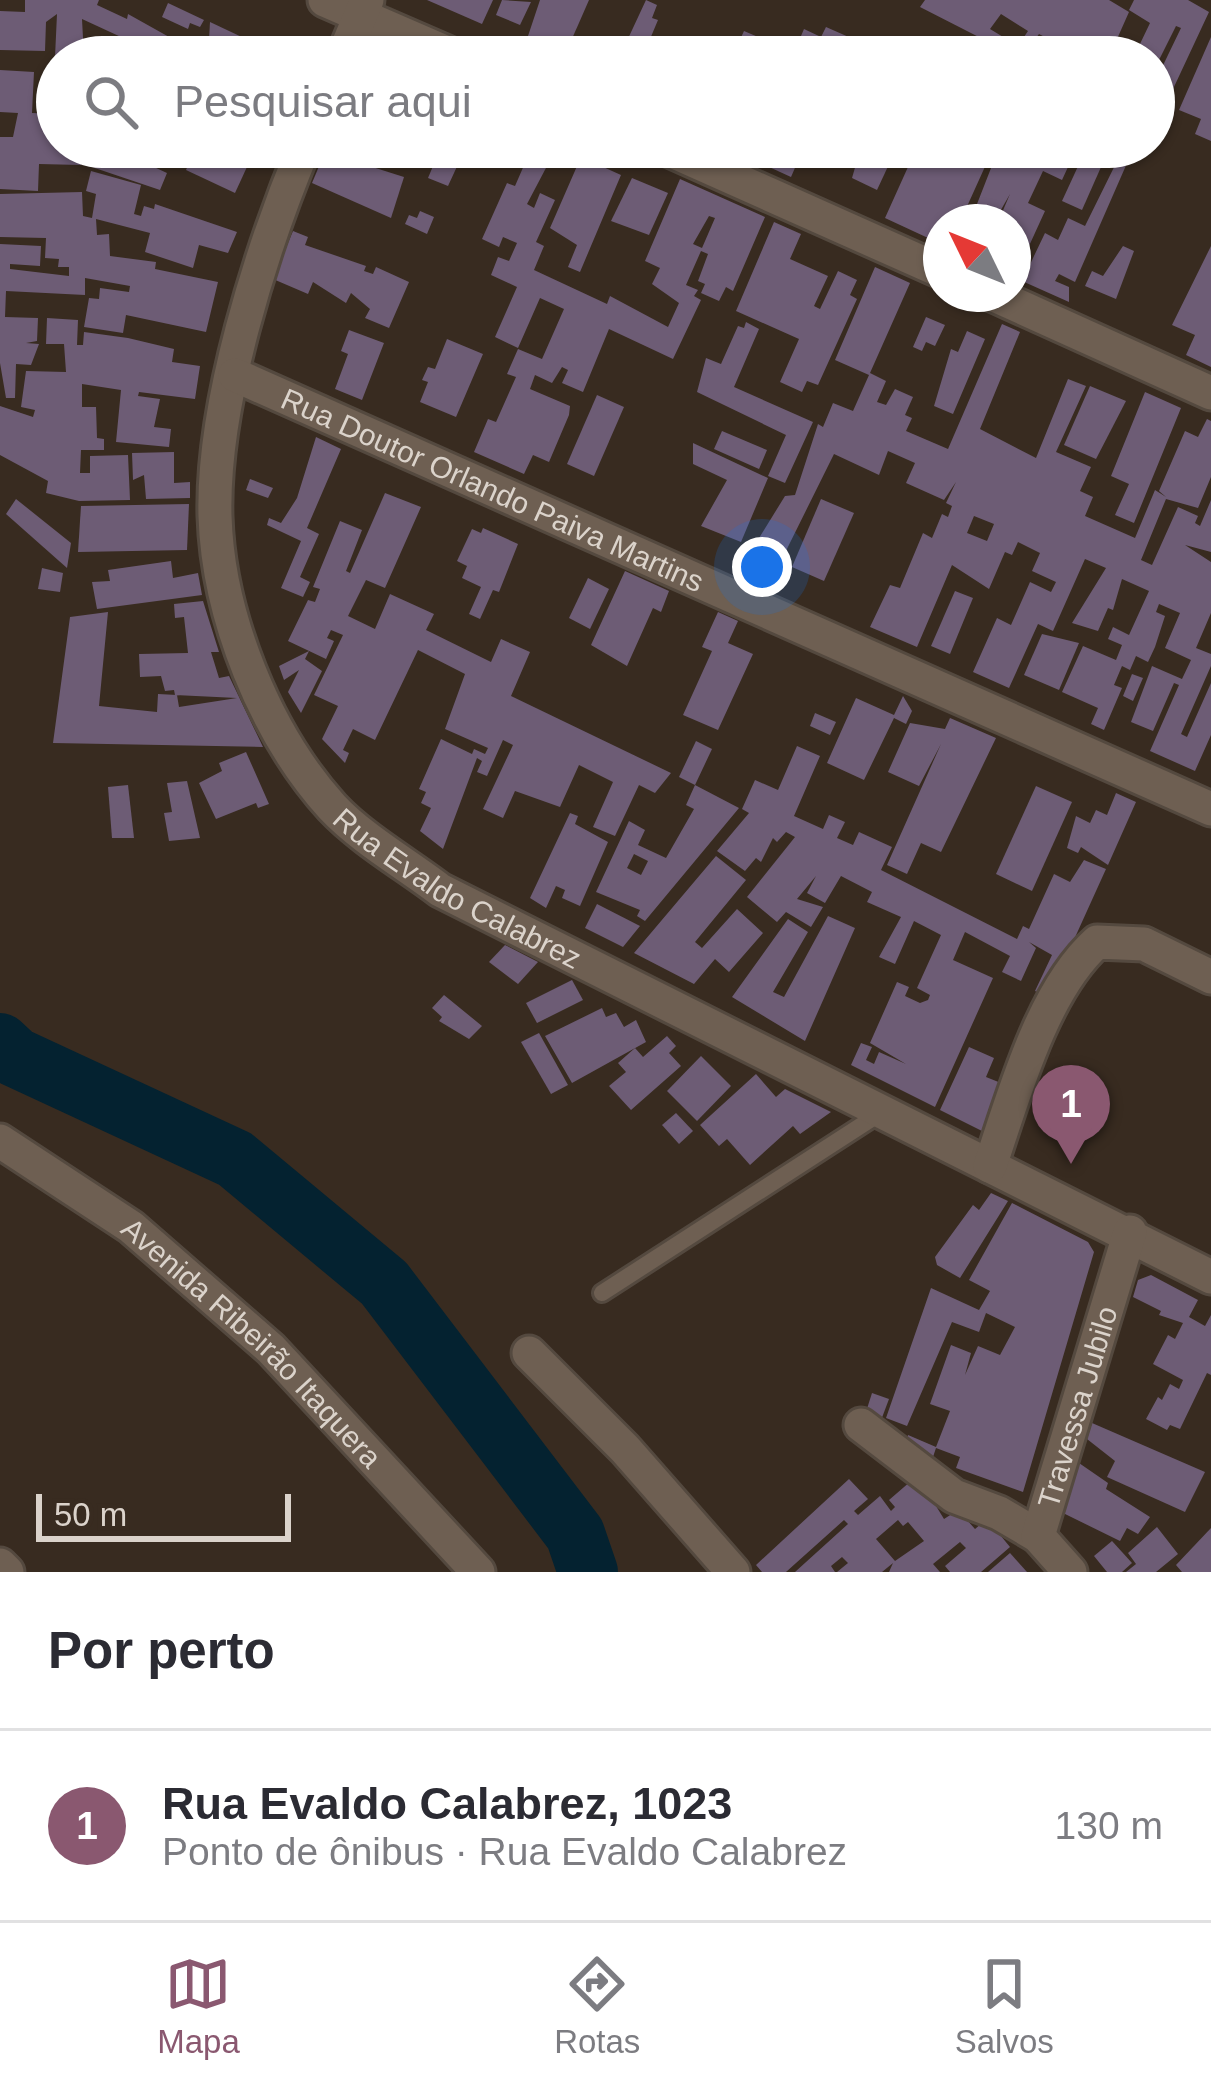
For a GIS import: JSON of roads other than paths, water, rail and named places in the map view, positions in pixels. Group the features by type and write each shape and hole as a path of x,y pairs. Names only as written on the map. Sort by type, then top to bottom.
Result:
{"street":[{"path":"326,0 364,8 417,36"},
{"path":"352,36 364,8"},
{"name":"Rua Evaldo Calabrez","path":"296,168 249,298 218,449 215,519 228,594 274,723 299,767 336,811 440,890 879,1114 1130,1232 1211,1277"},
{"path":"710,168 923,263"},
{"path":"1031,312 1211,393"},
{"name":"Rua Doutor Orlando Paiva Martins","path":"235,375 1211,809"},
{"path":"990,1166 1021,1075 1075,962 1097,942 1144,944 1211,977"},
{"name":"Avenida Ribeirão Itaquera","path":"0,1141 131,1227 271,1348 478,1572"},
{"name":"Travessa Jubilo","path":"1070,1572 1037,1536 1130,1232"},
{"path":"529,1353 734,1572"},
{"path":"861,1425 954,1496 999,1513 1037,1536"},
{"path":"0,1565 7,1572"}],"lane":[{"path":"602,1293 879,1114"}],"waterway":[{"path":"0,1043 15,1057 235,1159 384,1283 575,1534 588,1572"}],"place":[{"name":"Rua Evaldo Calabrez, 1023","path":"1071,1164"}]}
